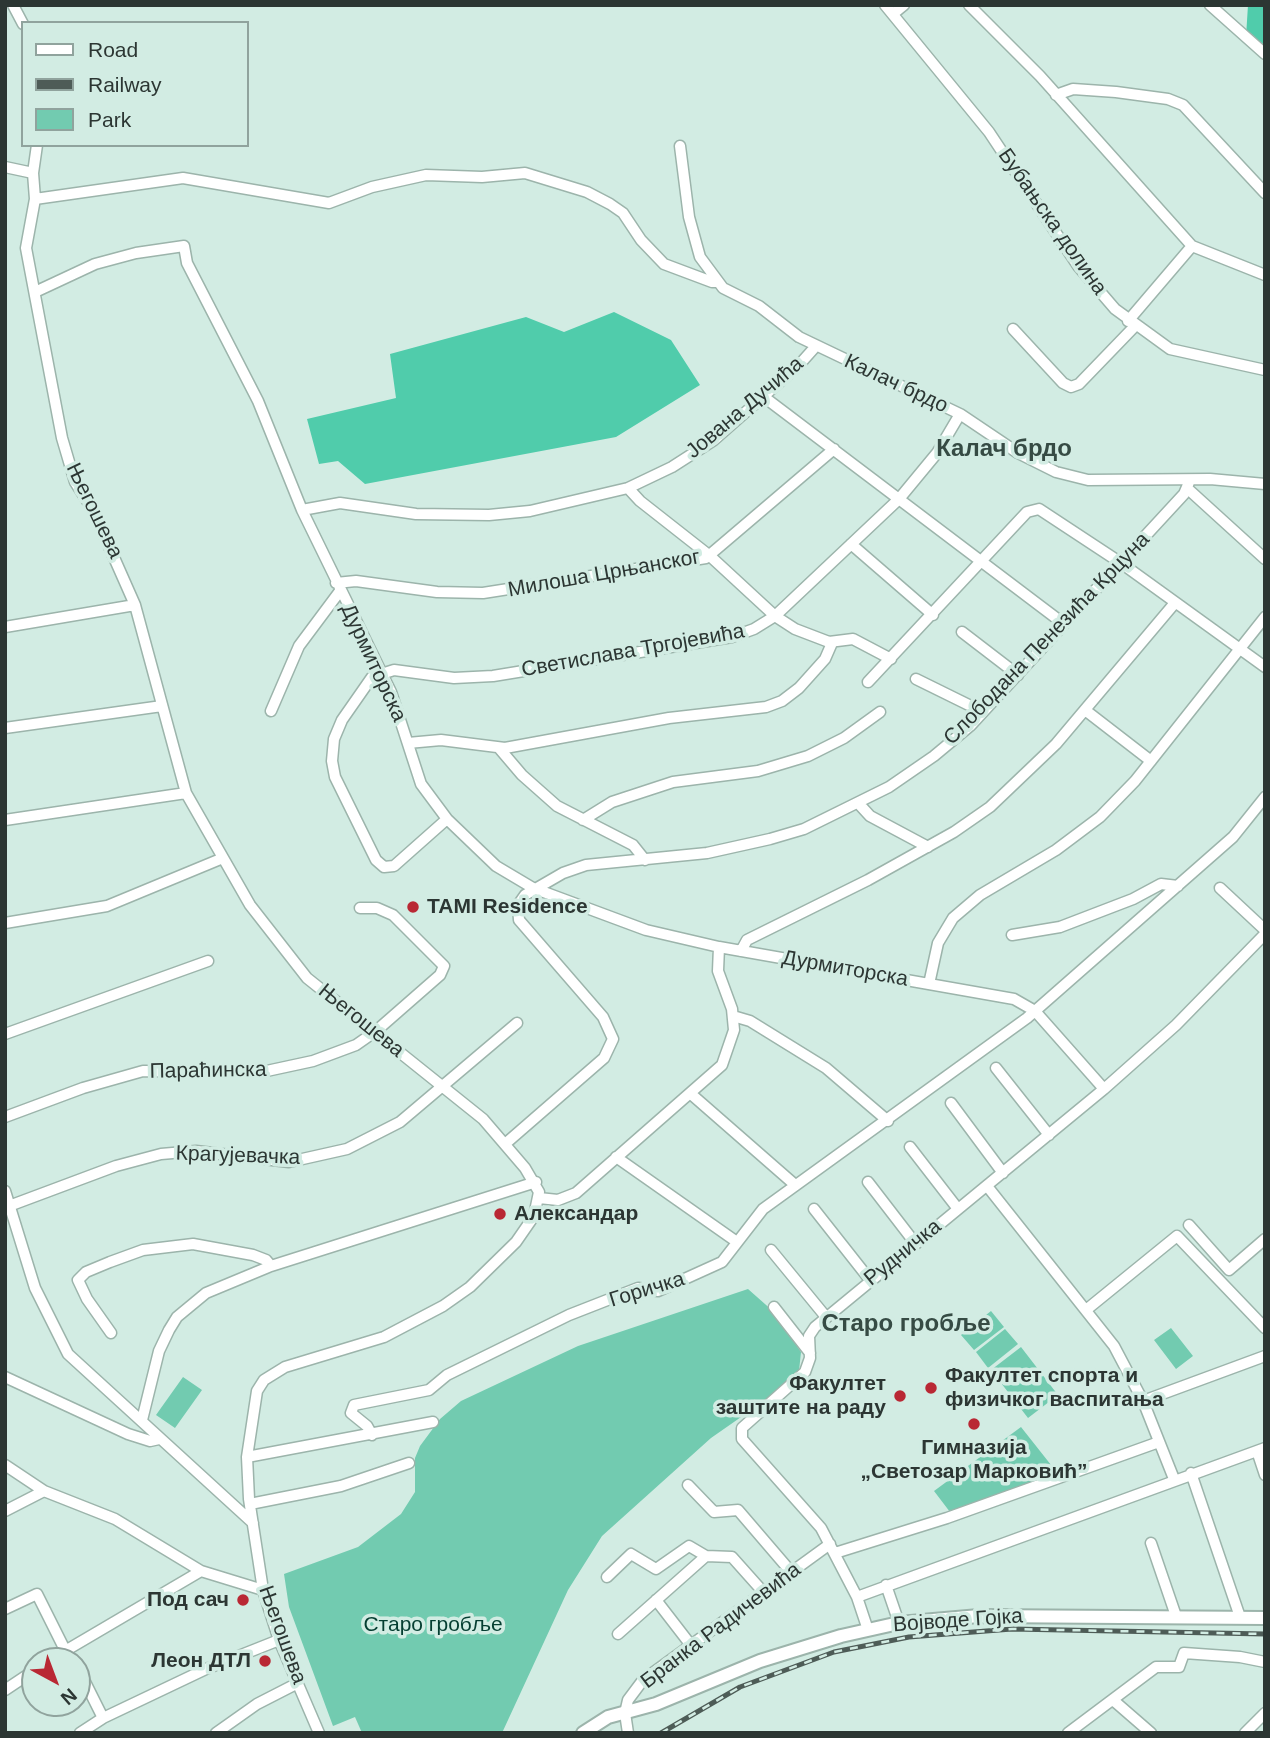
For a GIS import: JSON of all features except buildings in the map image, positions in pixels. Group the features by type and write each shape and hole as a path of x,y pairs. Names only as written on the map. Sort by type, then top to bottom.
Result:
{"street":[{"path":"13,5 21,21"},
{"name":"Бубањска долина","path":"885,5 989,132 1095,288 1132,324 1170,349 1265,370"},
{"path":"893,14 904,5"},
{"path":"969,5 1056,95 1192,246 1265,275"},
{"path":"1210,5 1265,54"},
{"path":"1056,95 1073,89 1105,91 1154,96 1183,105 1265,193"},
{"name":"Калач брдо","path":"680,146 695,246 718,282 816,346 960,414 1018,453 1056,472 1088,480 1189,485 1265,484"},
{"name":"Његошева","path":"37,147 33,173 35,199 26,248 62,438 75,482 93,510 135,605 186,793 250,905 307,978 376,1031 442,1089 483,1119 536,1182 539,1198 534,1216 516,1242 470,1287 443,1307 384,1337 285,1367 264,1380 254,1398 247,1457 250,1504 263,1590 279,1640 319,1733"},
{"path":"5,167 33,173"},
{"path":"35,199 143,182 195,178 329,204 372,187 426,175 482,177 525,173 587,192 610,204 623,213 664,264 718,282"},
{"name":"Дурмиторска","path":"35,292 95,264 136,253 184,246 187,264 258,401 302,510 395,701 421,784 447,819 484,856 533,888 646,930 719,947 1006,996 1035,1011 1104,1090"},
{"path":"1013,330 1063,383 1071,387 1079,384 1132,324 1192,246"},
{"name":"Јована Дучића","path":"302,510 347,504 416,514 489,515 530,511 628,488 696,453 764,397 816,346"},
{"path":"764,397 1065,624"},
{"name":"Светислава Тргојевића","path":"382,672 394,670 468,679 493,677 732,637 754,629 775,616 899,499 937,453 960,414"},
{"name":"Милоша Црњанског","path":"338,587 356,581 437,592 483,593 710,556 834,449"},
{"path":"1189,485 1265,559"},
{"name":"Слободана Пенезића Крцуна","path":"533,888 586,865 645,860 751,844 804,829 859,804 921,766 983,712 1189,485"},
{"path":"628,488 710,556 775,616 802,633 832,643 853,639 891,659"},
{"path":"868,682 981,561 1034,509 1044,510 1265,667"},
{"path":"851,544 933,615"},
{"path":"271,711 299,646 338,587"},
{"path":"741,951 747,940 928,847 964,825 1002,796 1041,760 1174,604"},
{"path":"5,627 135,605"},
{"path":"929,984 938,943 959,911 1089,827 1151,761 1265,617"},
{"path":"962,632 1018,675"},
{"path":"408,743 441,740 499,748 618,726 773,704 790,696 808,679 825,659 832,643"},
{"path":"382,672 366,681 339,725 332,748 335,777 376,860 384,867 401,862 447,819"},
{"path":"916,679 983,712"},
{"path":"5,728 162,706"},
{"path":"1085,710 1151,761"},
{"path":"583,820 612,802 673,782 758,771 808,756 844,738 880,712"},
{"path":"499,748 556,806 633,845 645,860"},
{"path":"5,820 186,793"},
{"name":"Горичка","path":"372,1435 367,1426 350,1411 354,1405 429,1390 451,1373 569,1315 638,1288 658,1291 720,1264 756,1216 794,1184 888,1121 911,1101 964,1066 1035,1011 1233,837 1265,797"},
{"path":"859,804 870,816 928,847"},
{"path":"5,923 107,906 223,858"},
{"path":"1012,935 1060,927 1133,899 1161,884 1178,887"},
{"path":"505,1144 604,1058 613,1039 603,1017 518,918 518,905 533,888"},
{"path":"1220,888 1265,932"},
{"name":"Параћинска","path":"5,1117 83,1088 143,1071 278,1070 343,1050 376,1031 440,975 444,966 393,915 377,908 360,908"},
{"name":"Рудничка","path":"833,1548 821,1528 742,1439 742,1428 801,1377 809,1363 810,1333 826,1317 1104,1090 1176,1026 1265,932"},
{"path":"539,1198 558,1200 572,1196 691,1094 725,1060 734,1030 733,1016 718,971 719,947"},
{"path":"5,1034 208,961"},
{"path":"733,1016 750,1021 826,1068 888,1121"},
{"name":"Крагујевачка","path":"9,1206 116,1166 161,1154 196,1151 289,1162 335,1153 386,1131 442,1089 517,1023"},
{"path":"996,1068 1049,1135"},
{"path":"691,1094 794,1184"},
{"path":"951,1103 1003,1172"},
{"path":"910,1147 958,1209"},
{"path":"616,1157 737,1242"},
{"path":"142,1420 159,1351 177,1317 206,1293 271,1266 536,1182"},
{"path":"868,1182 915,1243"},
{"path":"987,1186 1114,1346 1143,1401 1174,1479"},
{"path":"5,1191 35,1288 68,1354 253,1522"},
{"path":"814,1209 870,1280"},
{"path":"1189,1225 1229,1270 1265,1239"},
{"path":"1086,1310 1177,1236 1265,1328"},
{"path":"111,1333 87,1299 78,1280 86,1272 143,1250 193,1244 253,1255 266,1260 271,1266"},
{"path":"771,1250 826,1317"},
{"path":"774,1307 810,1353"},
{"path":"1143,1401 1265,1356"},
{"path":"5,1377 128,1434 150,1440 159,1439"},
{"path":"247,1457 433,1422"},
{"name":"Бранка Радичевића","path":"625,1713 628,1700 643,1680 792,1573 833,1548 947,1518 1159,1442"},
{"path":"856,1597 1261,1449 1265,1475"},
{"path":"250,1504 341,1486 409,1463"},
{"path":"5,1465 44,1491 115,1519 201,1571 263,1590"},
{"path":"1191,1473 1240,1617"},
{"path":"688,1485 714,1512 738,1510 792,1573"},
{"path":"5,1511 44,1491"},
{"path":"1151,1543 1176,1616"},
{"path":"607,1577 633,1553 654,1569 684,1546 691,1546 706,1556 732,1558 765,1594"},
{"path":"833,1548 868,1630"},
{"path":"618,1634 706,1556"},
{"path":"82,1647 201,1571"},
{"path":"886,1585 899,1623"},
{"path":"5,1609 37,1594 66,1647"},
{"path":"656,1600 690,1644"},
{"name":"Војводе Гојка","path":"625,1713 656,1704 760,1661 899,1623 979,1616 1265,1618"},
{"path":"80,1733 103,1718 206,1669 279,1640"},
{"path":"1068,1733 1156,1667 1179,1667 1184,1653 1240,1657 1265,1662"},
{"path":"5,1690 21,1679"},
{"path":"216,1733 257,1704 298,1683"},
{"path":"91,1694 103,1718"},
{"path":"1113,1700 1151,1733"},
{"path":"583,1733 608,1717 625,1713 628,1733"},
{"path":"1245,1733 1265,1713"}],"green space":[{"path":"1248,5 1265,5 1265,54 1246,37"},
{"path":"614,312 671,340 700,385 616,437 365,484 338,461 319,464 307,419 396,398 390,354 526,317 564,332"},
{"name":"Старо гробље","path":"748,1289 774,1312 801,1352 799,1371 787,1385 711,1438 602,1536 568,1590 502,1733 362,1733 355,1717 333,1726 289,1607 284,1574 358,1547 401,1514 415,1492 415,1458 420,1446 440,1419 461,1401 578,1346"},
{"path":"991,1311 1004,1327 974,1350 961,1335"},
{"path":"1171,1328 1193,1356 1176,1369 1154,1340"},
{"path":"1005,1329 1018,1344 988,1368 976,1352"},
{"path":"1021,1347 1058,1395 1028,1418 991,1370"},
{"path":"183,1377 202,1390 175,1428 156,1415"},
{"path":"1021,1427 1055,1470 1053,1476 950,1512 934,1491"}],"railway":[{"path":"661,1733 740,1687 834,1652 909,1637 1012,1629 1265,1634"}],"place":[{"name":"TAMI Residence","path":"413,907"},
{"name":"Александар","path":"500,1214"},
{"name":"Факултет спорта и физичког васпитања","path":"931,1388"},
{"name":"Факултет заштите на раду","path":"900,1396"},
{"name":"Гимназија „Светозар Марковић”","path":"974,1424"},
{"name":"Под сач","path":"243,1600"},
{"name":"Леон ДТЛ","path":"265,1661"}],"district":[{"name":"Калач брдо","path":"1004,449"},
{"name":"Старо гробље","path":"906,1324"}]}
